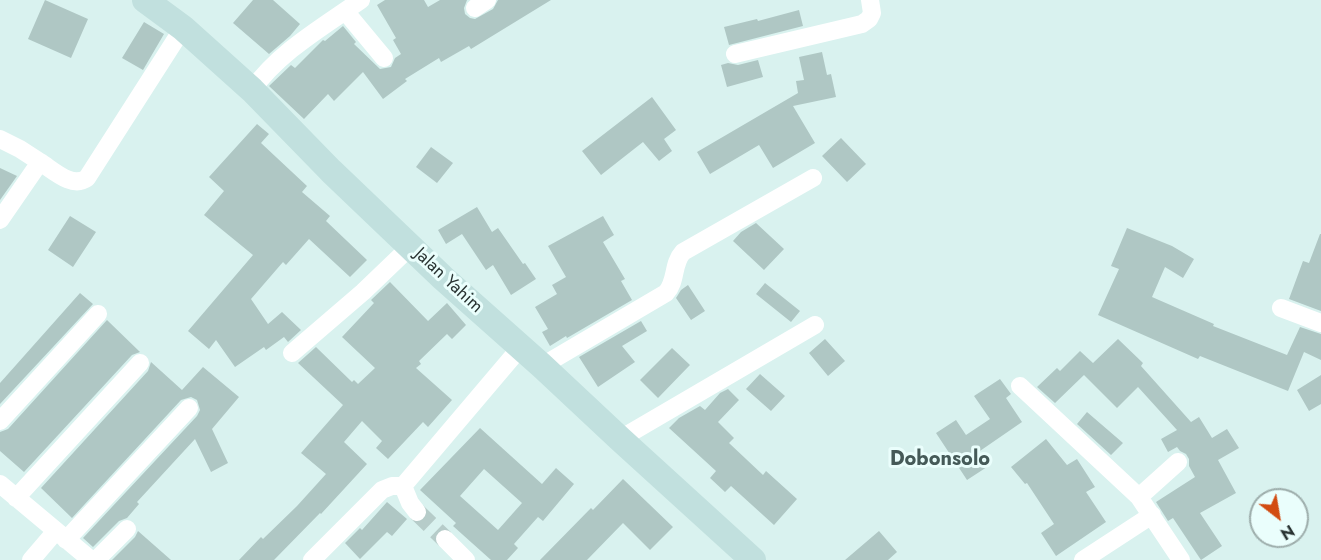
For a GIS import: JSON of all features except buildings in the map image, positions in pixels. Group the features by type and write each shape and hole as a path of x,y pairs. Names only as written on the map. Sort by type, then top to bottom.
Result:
{"street":[{"name":"Jalan Yahim","path":"145,0 183,28 252,90 331,171 620,439 742,556"},
{"path":"252,90 262,75 283,57 361,0"},
{"path":"735,54 862,24 872,14 870,0"},
{"path":"345,11 384,58"},
{"path":"0,139 20,148 74,183 81,182 87,178 183,28"},
{"path":"0,220 40,162"},
{"path":"542,366 666,293 674,280 677,259 683,252 813,178"},
{"path":"292,353 363,292 411,246"},
{"path":"1281,308 1321,323"},
{"path":"0,421 98,314"},
{"path":"620,439 815,325"},
{"path":"312,560 382,490 392,486 403,486 520,348"},
{"path":"16,498 140,363"},
{"path":"1020,386 1139,497 1181,560"},
{"path":"30,560 61,536 189,408"},
{"path":"1139,497 1178,462"},
{"path":"0,484 91,560"},
{"path":"403,486 410,503 417,512"},
{"path":"1083,560 1152,515"},
{"path":"96,560 127,529"},
{"path":"445,539 466,560"}],"tunnel":[{"path":"417,512 445,539"}],"district":[{"name":"Dobonsolo","path":"940,460"}]}
